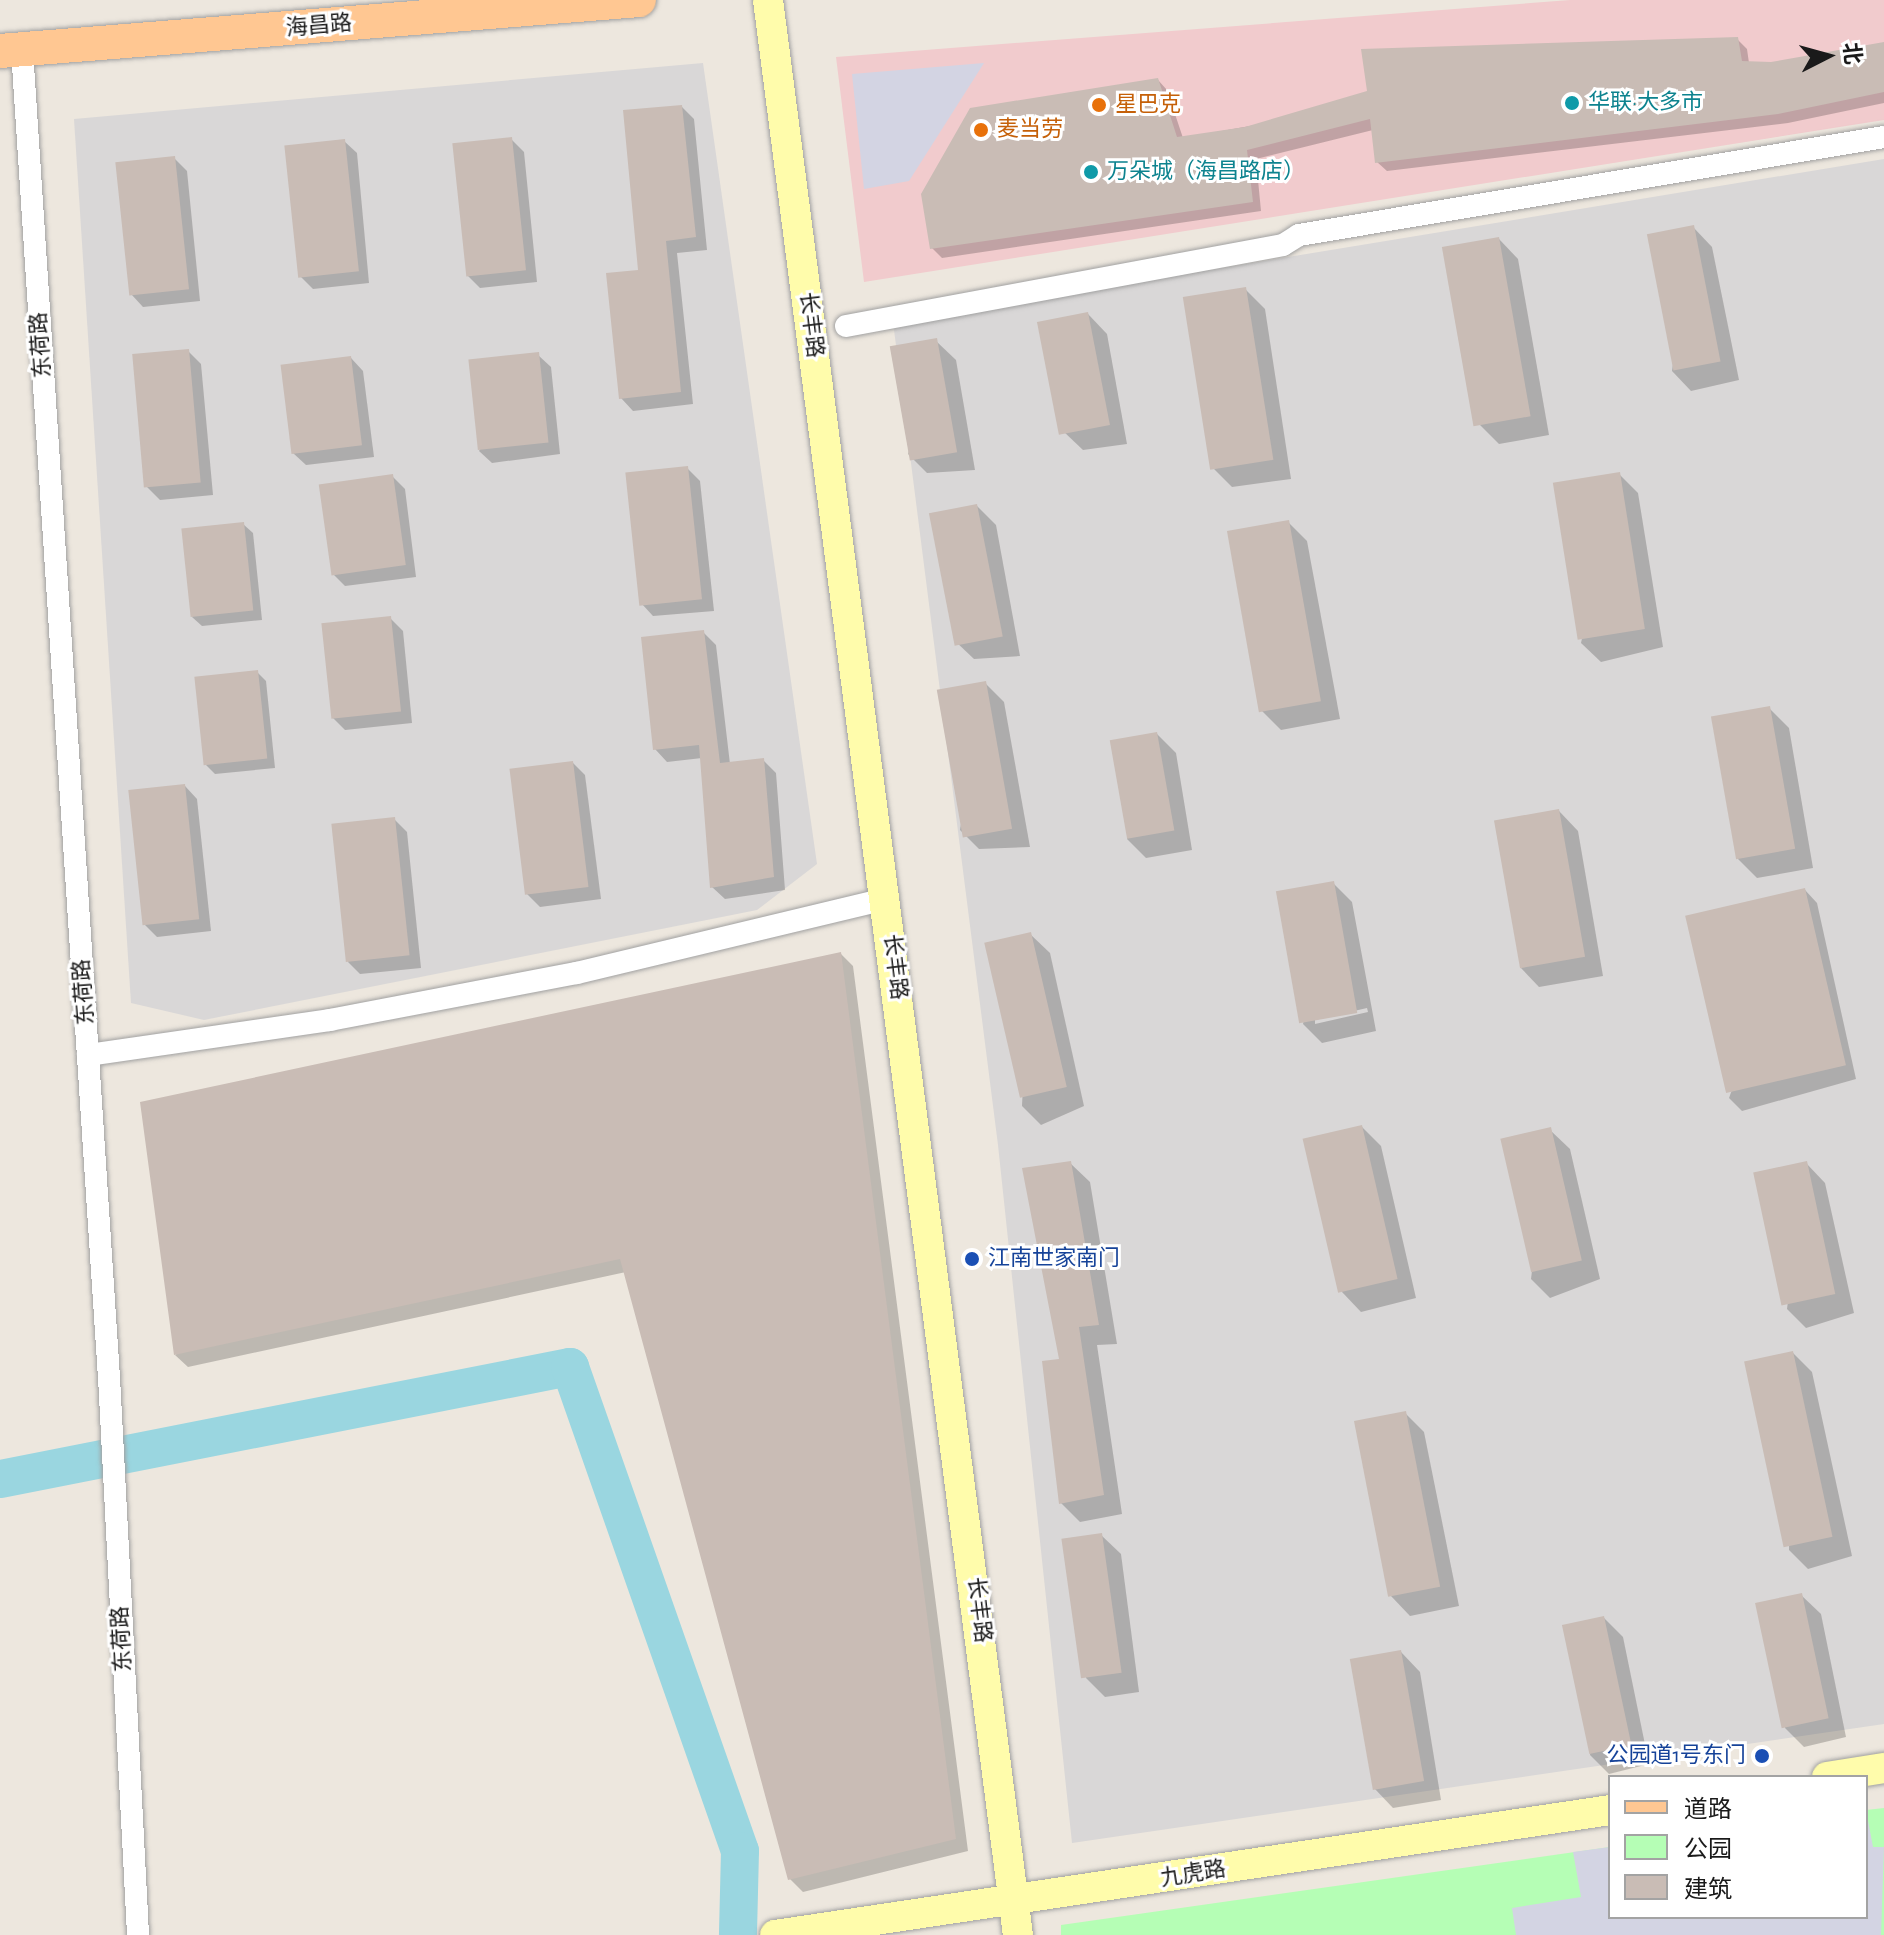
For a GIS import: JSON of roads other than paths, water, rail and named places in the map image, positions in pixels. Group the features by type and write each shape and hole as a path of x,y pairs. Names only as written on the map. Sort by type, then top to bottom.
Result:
{"main road":[{"name":"海昌路","path":"7,44 367,0"},
{"name":"海昌路","path":"7,44 639,0"}],"street":[{"name":"长丰路","path":"768,0 1017,1902 1018,1935"},
{"name":"东荷路","path":"7,44 88,1055 109,1377 138,1935"},
{"path":"846,326 1283,245 1299,235 1884,137"},
{"path":"88,1055 330,1020 577,973 886,899"},
{"path":"1840,1775 1884,1768"},
{"name":"九虎路","path":"775,1935 1017,1902 1608,1810"}],"waterway":[{"path":"0,1479 570,1367 740,1851 738,1935"}],"place":[{"name":"华联·大多市","path":"1572,103"},
{"name":"星巴克","path":"1099,105"},
{"name":"麦当劳","path":"981,130"},
{"name":"万朵城（海昌路店）","path":"1091,172"},
{"name":"江南世家南门","path":"972,1259"},
{"name":"公园道1号东门","path":"1762,1756"}]}
